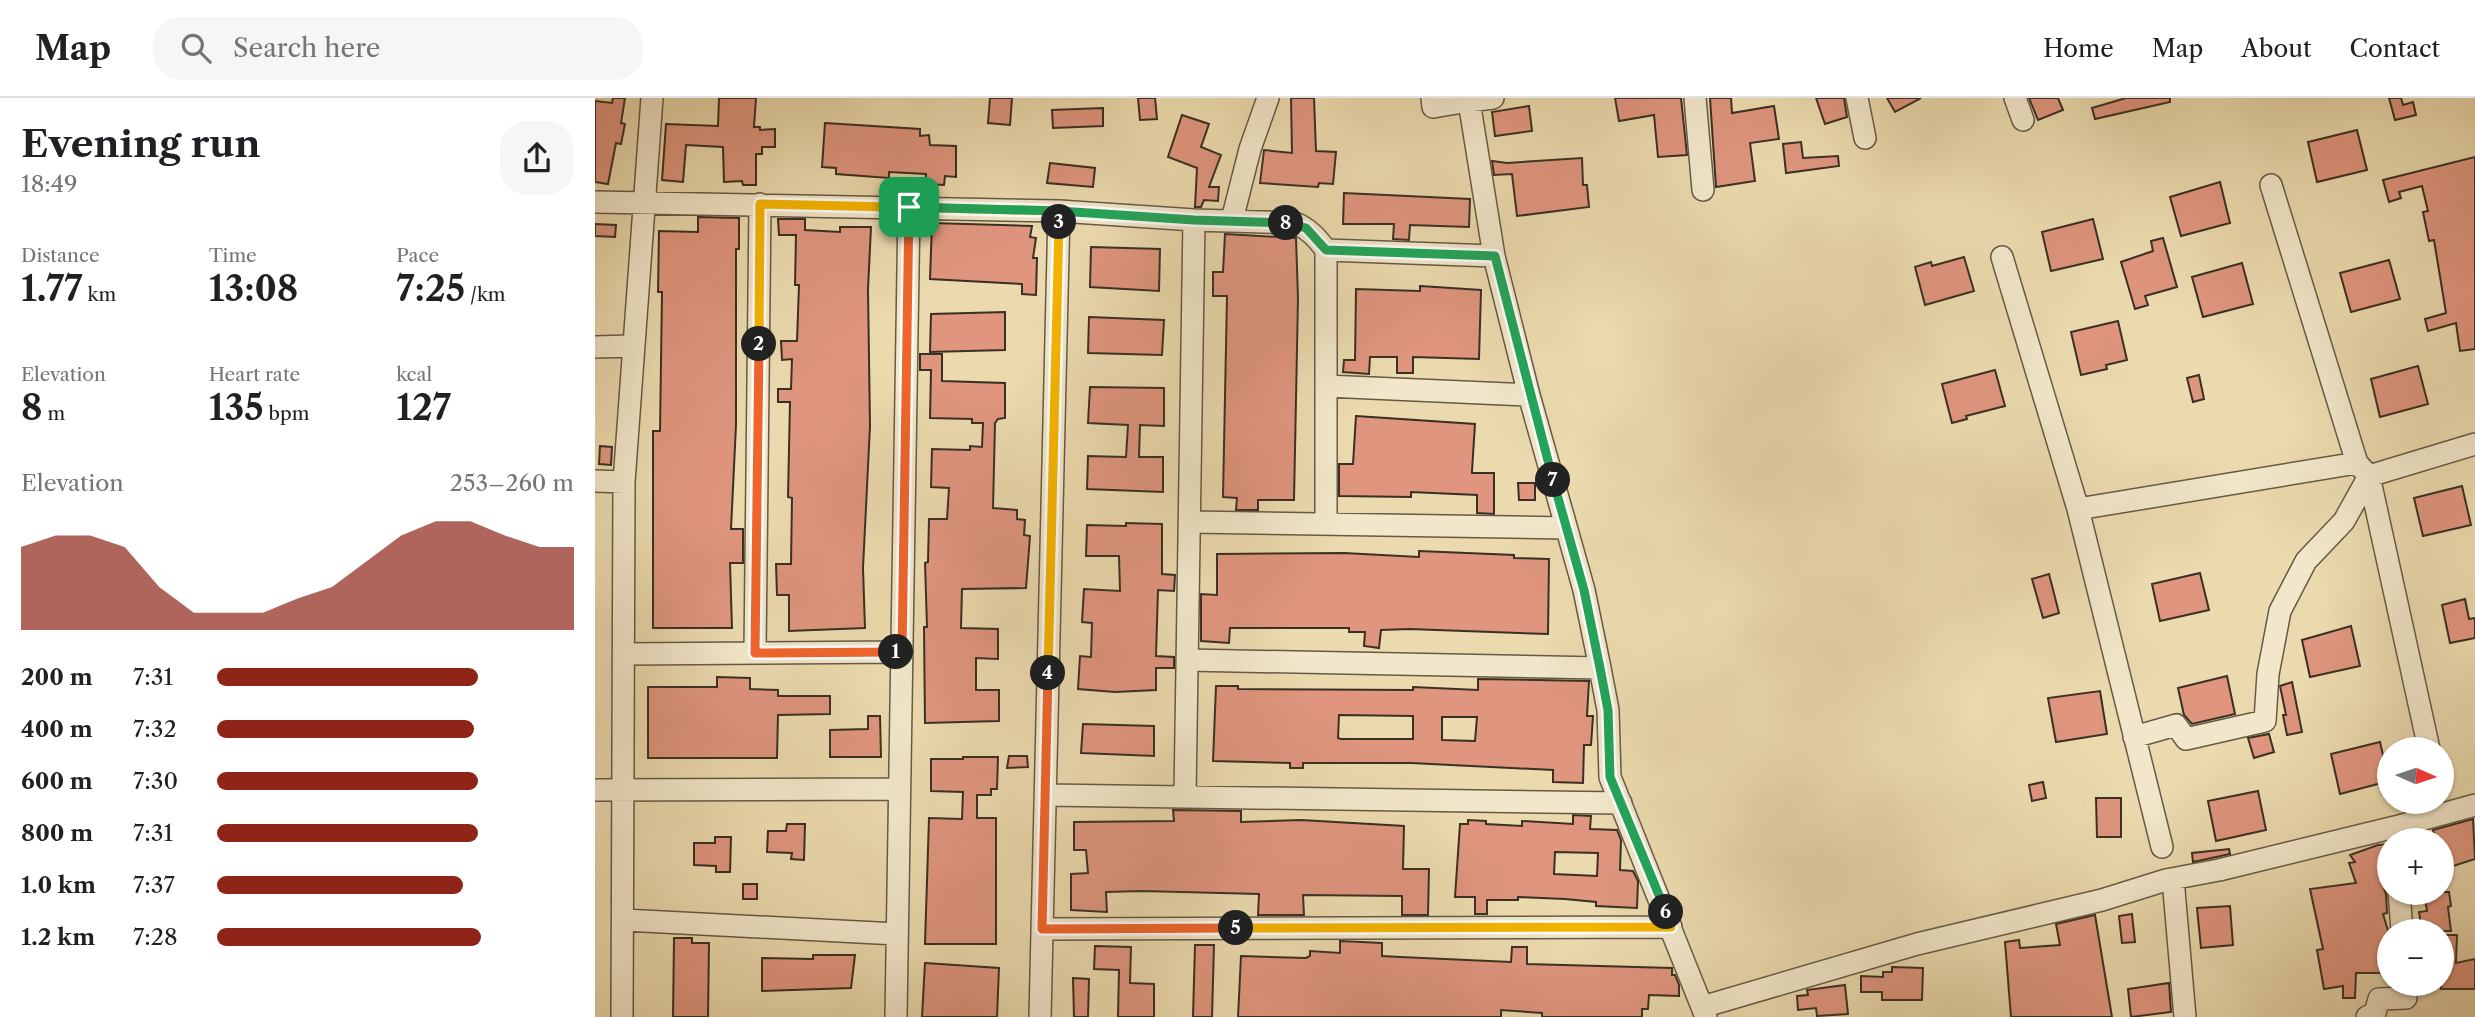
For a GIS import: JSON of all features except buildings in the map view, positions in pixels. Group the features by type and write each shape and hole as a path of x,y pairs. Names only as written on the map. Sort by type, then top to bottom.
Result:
{"street":[{"path":"622,1017 624,482 652,98"},
{"path":"1232,220 1250,149 1268,98"},
{"path":"1432,98 1433,107 1493,98"},
{"path":"1695,98 1703,190"},
{"path":"1857,98 1864,138"},
{"path":"2015,98 2023,120"},
{"path":"1469,101 1495,256 1600,668 1608,710 1610,777 1704,1012 1917,944 2102,900 2173,879 2377,838"},
{"path":"2271,185 2363,470 2425,737"},
{"path":"595,202 1059,211 1194,220 1295,223 1306,228 1326,250 1326,524"},
{"path":"755,653 760,204"},
{"path":"895,1017 909,207"},
{"path":"1040,1017 1059,211"},
{"path":"1185,795 1194,220"},
{"path":"1326,250 1495,256"},
{"path":"2002,257 2078,509 2162,847"},
{"path":"595,346 632,346"},
{"path":"1326,386 1529,396"},
{"path":"2078,509 2363,470 2475,444"},
{"path":"2134,737 2176,725 2186,739 2265,721 2268,674 2280,611 2306,561 2344,521 2363,470"},
{"path":"595,481 624,482"},
{"path":"1191,522 1566,528"},
{"path":"624,654 902,652"},
{"path":"1188,660 1600,668"},
{"path":"595,790 899,789"},
{"path":"1046,795 1621,803"},
{"path":"2454,807 2475,805"},
{"path":"2406,828 2431,814"},
{"path":"2173,879 2185,1017"},
{"path":"624,920 897,934"},
{"path":"1042,929 1671,927"},
{"path":"2368,1017 2375,1013 2379,999 2406,996"}],"route":[{"path":"909,207 902,652 755,653 760,204 1059,211 1042,929 1671,927 1610,777 1608,710 1584,590 1529,396 1495,256 1326,250 1306,228 1295,223 1194,220 1059,211 909,207"}]}
